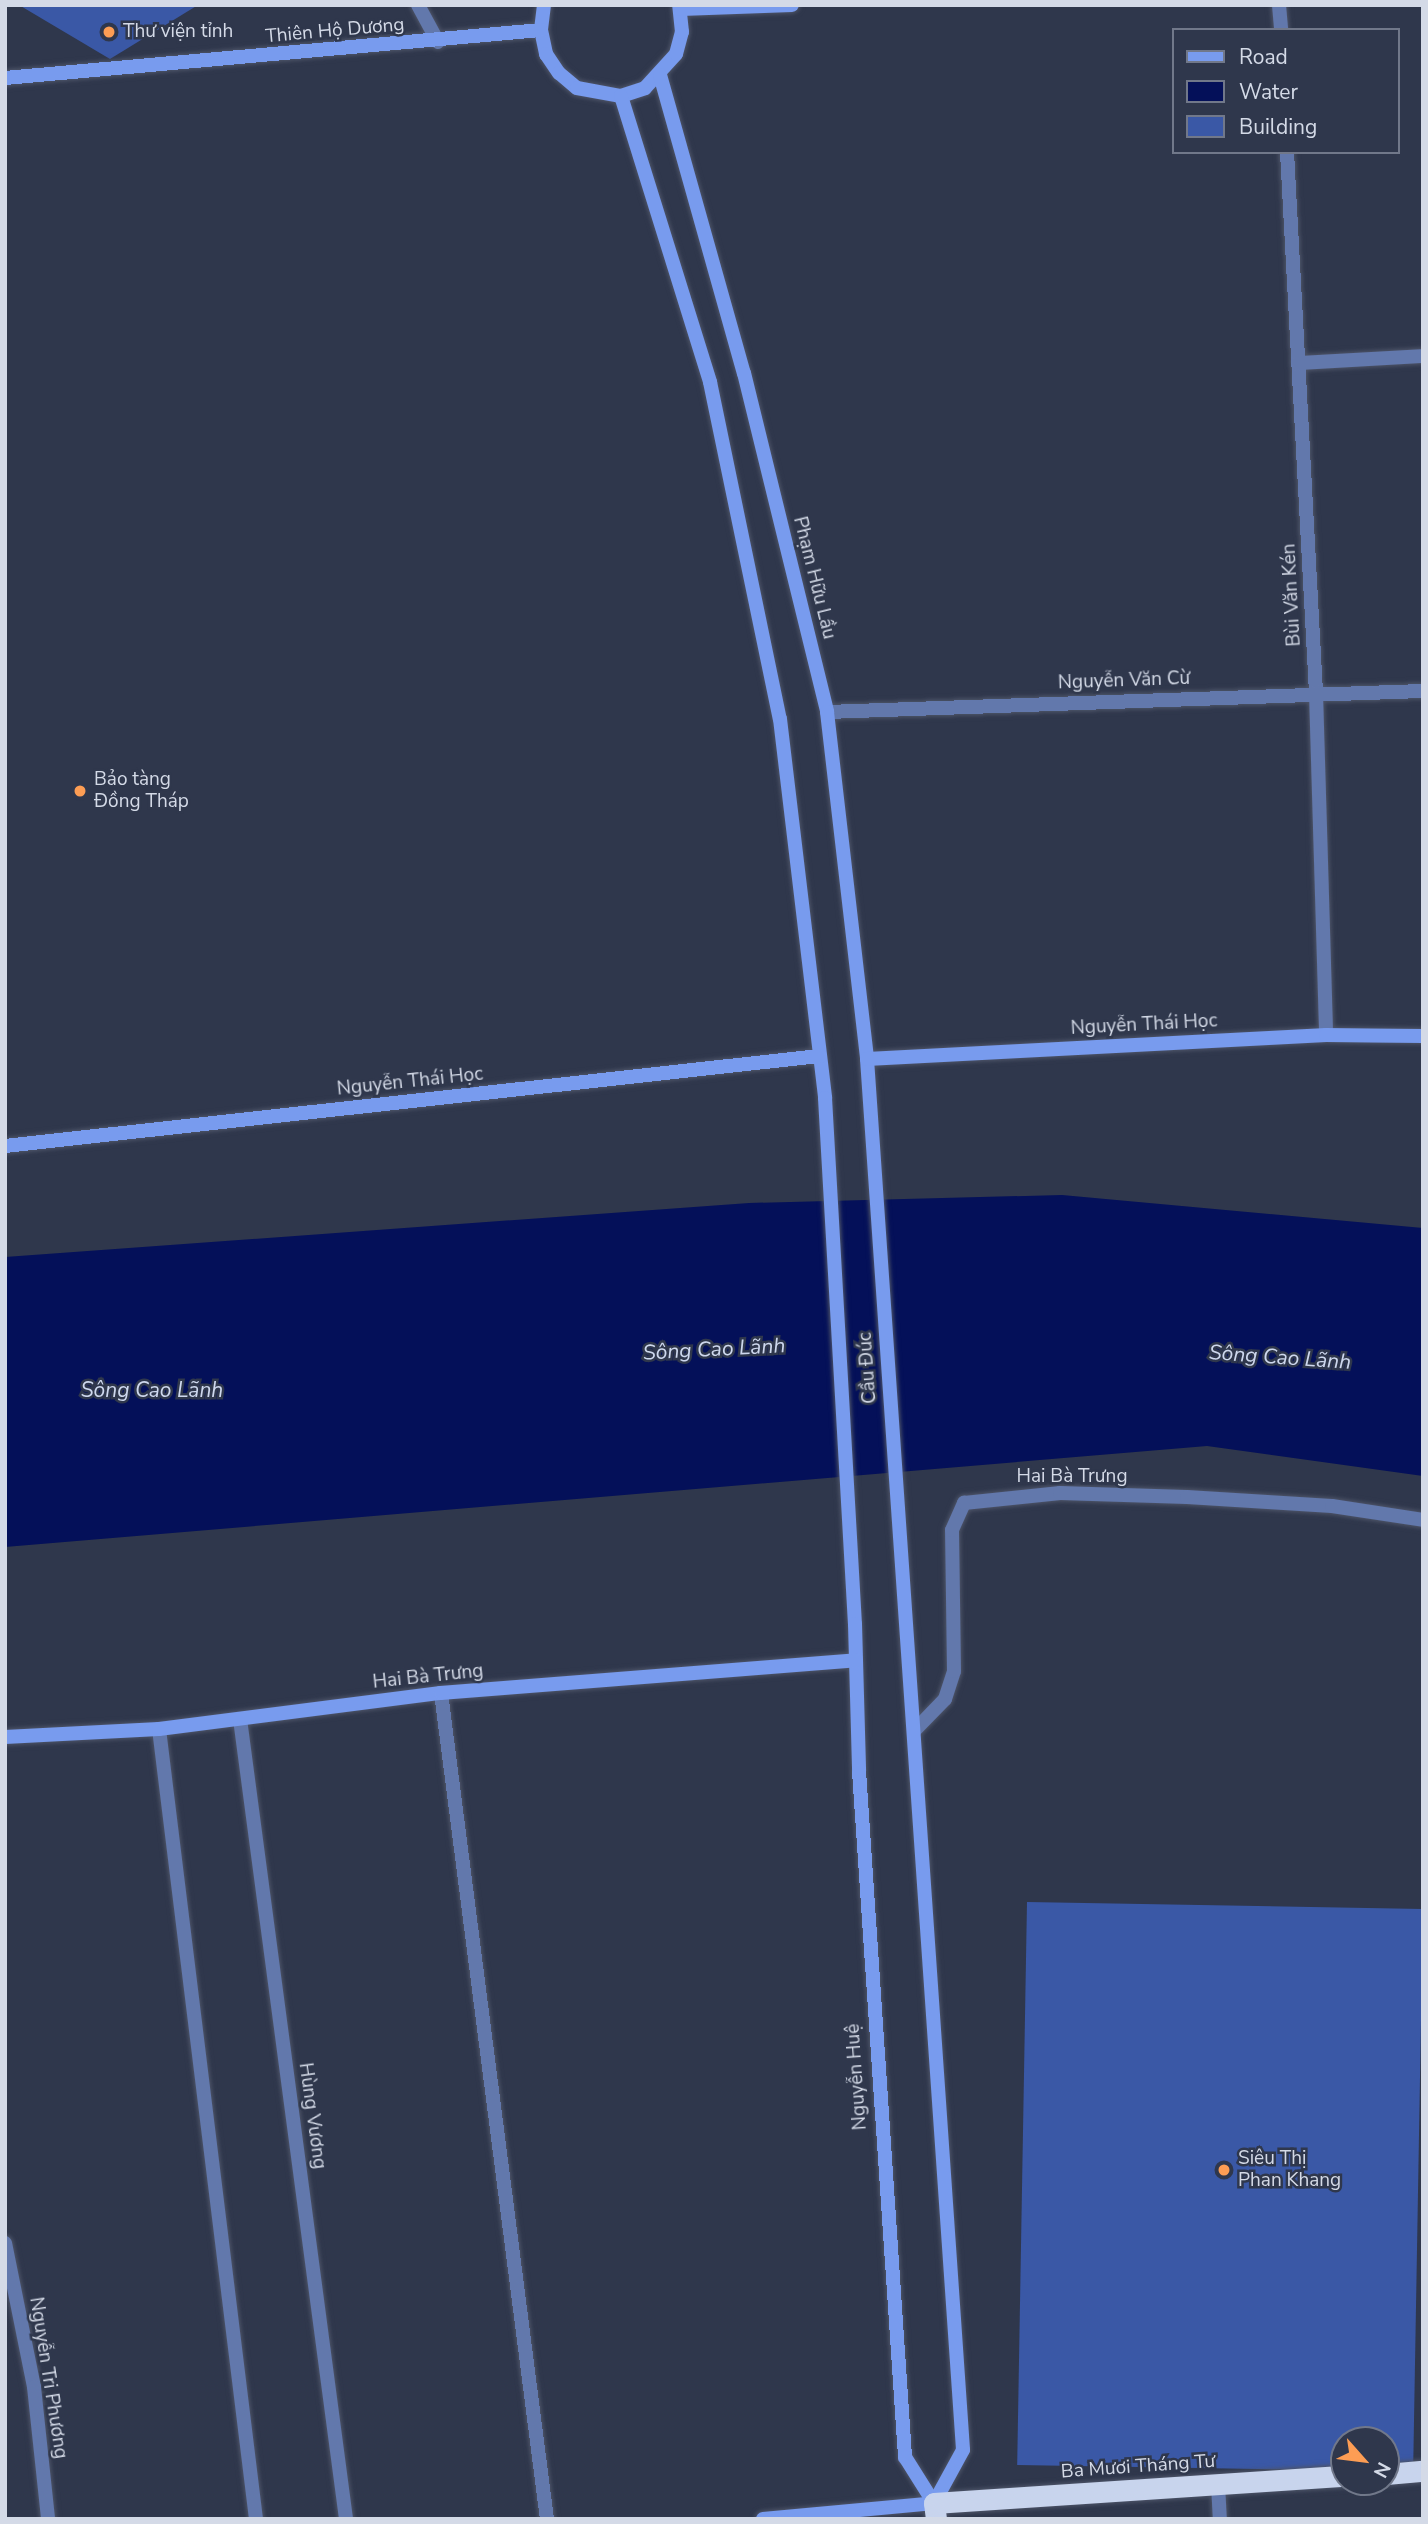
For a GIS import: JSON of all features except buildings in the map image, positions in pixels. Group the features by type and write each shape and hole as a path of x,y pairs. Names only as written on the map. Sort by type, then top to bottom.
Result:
{"highway":[{"path":"1400,2473 1423,2471"},
{"name":"Ba Mươi Tháng Tư","path":"935,2511 1218,2484 1330,2477"}],"main road":[{"path":"544,5 541,30 546,54 559,73 577,88 621,96 645,88 660,75 676,54 682,32 680,7 792,5"},
{"name":"Thiên Hộ Dương","path":"5,78 438,42 541,30"},
{"name":"Phạm Hữu Lầu","path":"660,75 744,373 827,712 867,1059 869,1101"},
{"name":"Cầu Đúc","path":"621,96 706,369 748,556 780,719 825,1098 855,1624"},
{"name":"Nguyễn Thái Học","path":"867,1059 1326,1035 1423,1036"},
{"name":"Nguyễn Thái Học","path":"5,1146 819,1056"},
{"name":"Cầu Đúc","path":"869,1101 905,1632 915,1730 963,2450 935,2511"},
{"name":"Nguyễn Huệ","path":"855,1624 859,1771 905,2457 935,2511"},
{"name":"Hai Bà Trưng","path":"5,1737 159,1729 441,1693 856,1660"},
{"path":"763,2519 935,2511"}],"street":[{"path":"418,5 438,42"},
{"path":"1279,5 1281,28"},
{"name":"Bùi Văn Kén","path":"1287,154 1316,693 1326,1035"},
{"path":"1298,363 1423,356"},
{"name":"Nguyễn Văn Cừ","path":"827,712 1423,691"},
{"name":"Hai Bà Trưng","path":"915,1730 945,1699 954,1671 953,1530 964,1503 1060,1493 1174,1497 1332,1506 1423,1520"},
{"path":"441,1693 547,2519"},
{"name":"Hùng Vương","path":"240,1719 346,2519"},
{"path":"159,1729 256,2519"},
{"name":"Nguyễn Tri Phương","path":"5,2244 34,2387 48,2519"},
{"path":"1218,2484 1220,2519"}],"water":[{"name":"Sông Cao Lãnh","path":"1062,1195 1423,1228 1423,1476 1207,1446 5,1547 5,1257 749,1203"}],"place":[{"name":"Thư viện tỉnh","path":"109,32"},
{"name":"Bảo tàng Đồng Tháp","path":"80,791"},
{"name":"Siêu Thị Phan Khang","path":"1224,2170"}]}
